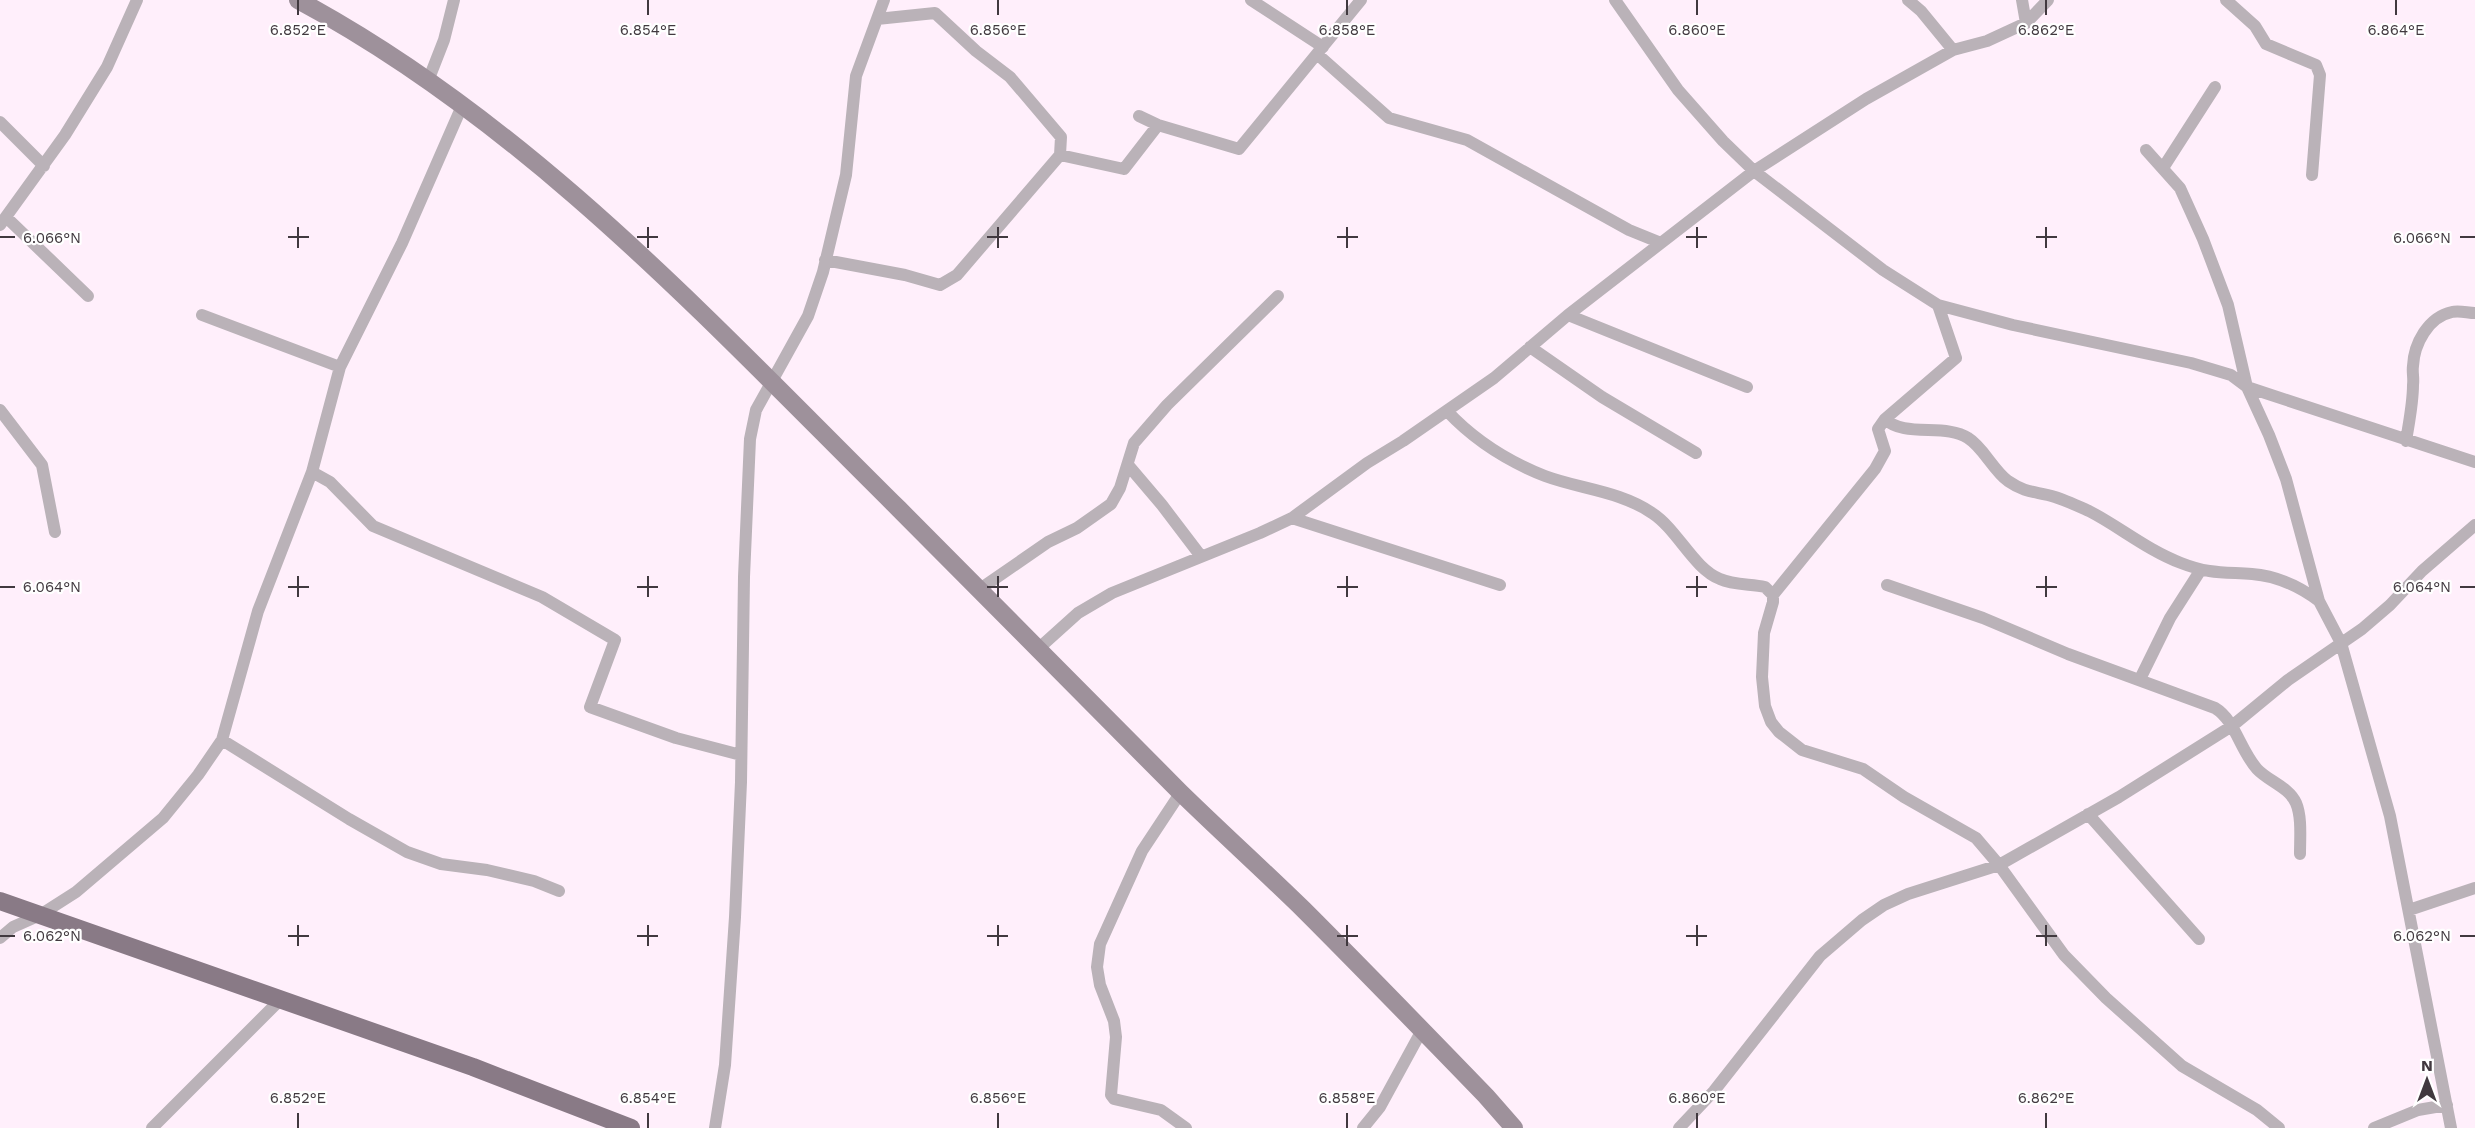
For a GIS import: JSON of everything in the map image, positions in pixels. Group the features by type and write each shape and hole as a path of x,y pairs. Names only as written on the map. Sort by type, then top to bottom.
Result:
{"main road":[{"path":"298,0 376,45 428,81 544,170 615,232 980,590 1180,792 1302,909 1486,1096 1514,1128"},
{"path":"0,901 473,1067 631,1128"}],"street":[{"path":"88,296 3,222 44,166 107,67 137,0"},
{"path":"428,81 444,40 454,0"},
{"path":"715,1128 725,1065 736,884 750,439 756,410 808,316 846,176 856,76 884,0"},
{"path":"1251,0 1320,51 1389,118 1467,140 1629,230 1661,243"},
{"path":"1139,116 1158,125 1239,148 1360,0"},
{"path":"1616,0 1678,90 1754,171 1883,270 1938,305 2013,325 2192,363 2231,375 2247,387 2475,462"},
{"path":"1908,0 1921,11 1953,50"},
{"path":"2022,0 2026,23"},
{"path":"1038,648 1078,613 1112,593 1292,518 1366,463 1494,378 1568,315 1754,171 1866,99 1953,50 1987,41 2026,23 2048,0"},
{"path":"2226,0 2255,26 2266,44 2316,65 2320,75 2312,175"},
{"path":"825,260 905,275 940,285 957,275 1060,155 1062,137 1010,77 976,51 935,13 877,19"},
{"path":"2163,168 2215,87"},
{"path":"0,938 13,927 40,915 76,892 163,818 198,776 222,740 258,611 312,472 340,367 402,243 462,106"},
{"path":"0,122 44,166"},
{"path":"1060,155 1124,169 1158,125"},
{"path":"2145,150 2180,188 2203,239 2228,305 2247,387 2286,479 2319,601 2341,643 2390,816 2451,1128"},
{"path":"980,590 1048,542 1077,528 1112,504 1120,488 1134,443 1150,424 1278,296"},
{"path":"1938,305 1956,358 1885,419 1878,429 1885,451 1875,469 1773,595 1764,633 1762,677 1765,706 1771,722 1779,732 1802,750 1863,769 1904,797 1976,838 1999,865 2064,955 2106,998 2182,1066 2257,1110 2279,1128"},
{"path":"2406,441 2414,384 2415,351 2422,336 2430,324 2440,316 2453,311 2475,314"},
{"path":"202,315 340,367"},
{"path":"1568,315 1747,387"},
{"path":"1530,347 1602,397 1696,453"},
{"path":"0,410 42,465 55,531"},
{"path":"1447,411 1468,433 1508,459 1545,476 1636,503 1654,514 1673,531 1712,576 1723,581 1765,587 1773,595"},
{"path":"1885,419 1890,424 1926,431 1954,432 1969,438 2007,480 2027,492 2054,497 2087,510 2141,544 2200,571 2271,578 2291,584 2319,601"},
{"path":"1128,465 1200,555"},
{"path":"312,472 330,482 373,526 542,597 615,640 590,707 676,738 741,755"},
{"path":"1292,518 1500,585"},
{"path":"1679,1128 1714,1090 1820,956 1838,939 1884,905 1908,894 1999,865 2232,726 2288,680 2362,629 2390,605 2422,571 2475,525"},
{"path":"2140,679 2170,618 2200,571"},
{"path":"1887,585 1983,618 2068,654 2140,679 2224,713 2238,742 2257,769 2288,791 2297,804 2300,854"},
{"path":"222,740 349,819 407,852 441,864 487,870 534,881 560,891"},
{"path":"1180,792 1142,851 1100,944 1097,967 1100,985 1114,1021 1116,1054 1111,1088 1114,1099 1161,1110 1186,1128"},
{"path":"2088,814 2133,868 2177,912 2199,939"},
{"path":"2409,910 2475,888"},
{"path":"152,1128 281,999"},
{"path":"1363,1128 1380,1107 1422,1030"},
{"path":"2374,1128 2418,1110 2447,1105"}]}
